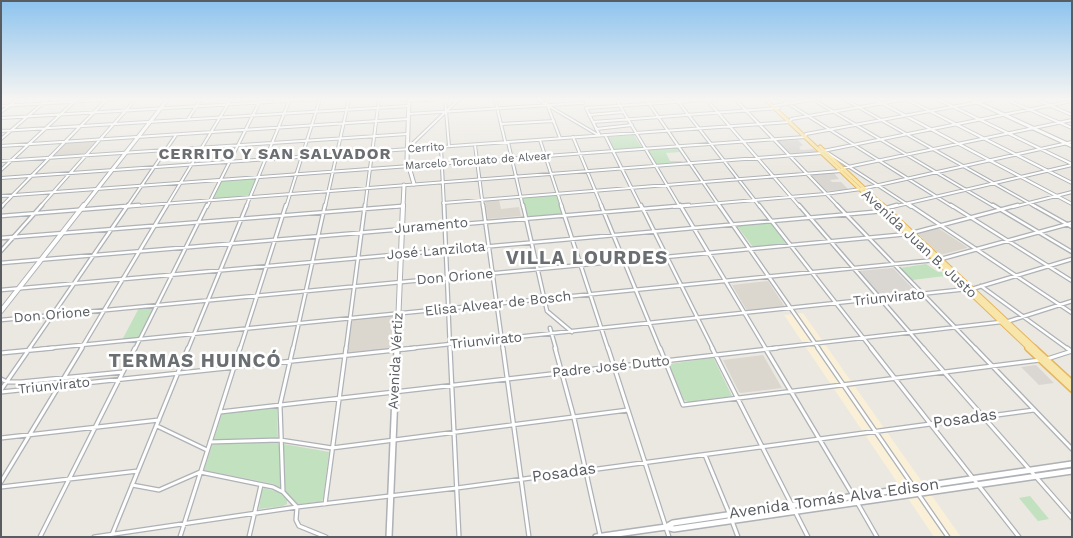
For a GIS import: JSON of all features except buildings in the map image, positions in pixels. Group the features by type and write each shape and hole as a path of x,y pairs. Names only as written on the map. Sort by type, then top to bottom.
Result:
{"main road":[{"path":"1,311 148,124"},
{"path":"408,124 407,166 414,184"},
{"name":"Avenida Juan B. Justo","path":"794,124 938,259 1072,389"},
{"path":"1025,124 1072,144"},
{"name":"Avenida Vértiz","path":"389,537 404,185"},
{"name":"Avenida Juan B. Justo","path":"1044,360 1072,383"},
{"name":"Avenida Tomás Alva Edison","path":"674,529 730,518 1072,464"},
{"name":"Avenida Tomás Alva Edison","path":"855,499 917,493 1072,470"},
{"name":"Avenida Tomás Alva Edison","path":"596,537 666,527 673,523 730,518"},
{"path":"666,527 674,529"}],"street":[{"path":"1,139 19,124"},
{"path":"1,170 50,124"},
{"path":"1,207 83,124"},
{"path":"1,132 113,124"},
{"path":"1,251 114,124"},
{"path":"1,482 215,124"},
{"path":"40,537 248,124"},
{"path":"112,536 177,372 274,142 280,124"},
{"path":"1,146 332,124"},
{"path":"283,492 280,405 304,291 344,124"},
{"path":"325,504 377,124"},
{"path":"407,149 433,124"},
{"path":"447,124 449,146"},
{"path":"501,124 522,197 547,311 572,332"},
{"path":"555,124 560,138"},
{"path":"580,124 600,136"},
{"path":"593,124 600,136"},
{"path":"663,124 948,537"},
{"path":"696,124 1019,537"},
{"path":"728,124 1072,518"},
{"name":"Cerrito","path":"1,178 767,124"},
{"path":"821,124 1072,281"},
{"name":"Marcelo Torcuato de Alvear","path":"1,196 743,142 806,135 861,124"},
{"path":"889,124 1072,227"},
{"path":"921,124 1072,204"},
{"path":"1,216 790,156 824,152 853,144 954,124"},
{"path":"955,124 1072,183"},
{"path":"989,124 1072,165"},
{"path":"443,203 806,174 842,169 1054,124"},
{"path":"760,125 1072,449"},
{"path":"857,125 1072,252"},
{"path":"180,537 311,126"},
{"path":"596,129 632,126 877,537"},
{"path":"1,161 407,134"},
{"path":"1,391 176,135"},
{"path":"605,135 808,537"},
{"path":"573,137 683,405 1044,360 1071,351"},
{"path":"540,140 566,215 669,537"},
{"name":"Juramento","path":"1,263 825,194 862,188 1066,143"},
{"path":"474,144 478,161 529,537"},
{"path":"441,147 459,537"},
{"path":"824,152 832,154 851,166 1072,313"},
{"name":"José Lanzilota","path":"1,290 845,215 884,210 1072,165"},
{"name":"Don Orione","path":"1,320 869,238 909,233 1072,192"},
{"path":"1,238 402,206"},
{"name":"Elisa Alvear de Bosch","path":"1,354 938,259 1072,223"},
{"name":"Triunvirato","path":"1,391 881,300 969,289 1072,259"},
{"path":"1067,278 1072,277"},
{"path":"981,286 1071,351"},
{"name":"Padre José Dutto","path":"220,412 1004,322 1072,301"},
{"path":"550,328 574,418 600,536"},
{"path":"1,379 7,382 123,372"},
{"path":"210,442 280,440 332,448 628,410"},
{"name":"Posadas","path":"94,537 112,536 297,507 457,488 1034,410"},
{"path":"1,438 159,420"},
{"path":"157,426 208,450"},
{"path":"705,454 738,537"},
{"path":"1,487 138,470"},
{"path":"132,486 159,490 200,472 273,487 283,492 297,507 296,523 299,526 326,537"},
{"path":"249,537 261,485"}],"shaded area":[{"path":"100,140 87,154 54,156 67,142"},
{"path":"798,140 803,145 799,147 801,150 814,149 817,152 791,154 777,141"},
{"path":"834,173 839,179 830,180 832,182 841,182 849,190 826,191 811,175"},
{"path":"499,200 501,209 519,207 521,216 488,219 485,201"},
{"path":"938,228 967,248 940,255 917,233"},
{"path":"893,268 917,293 880,297 858,271"},
{"path":"768,281 785,307 747,311 732,285"},
{"path":"803,313 961,537 934,537 784,315"},
{"path":"398,315 397,350 345,356 350,319"},
{"path":"763,355 782,388 739,392 723,360"},
{"path":"1036,365 1054,383 1039,385 1021,367"}],"green space":[{"path":"634,135 642,148 614,150 607,137"},
{"path":"678,147 681,152 666,153 670,161 681,161 683,163 657,165 647,149"},
{"path":"259,177 250,197 210,200 220,179"},
{"path":"559,194 565,215 526,218 521,197"},
{"path":"770,222 787,244 753,247 737,226"},
{"path":"926,264 938,272 943,272 945,276 912,280 900,268"},
{"path":"157,305 139,340 121,342 139,308"},
{"path":"714,359 732,396 689,402 684,400 669,364"},
{"path":"277,407 278,443 329,452 323,499 320,502 298,504 285,491 274,484 204,470 222,414"},
{"path":"264,488 278,492 287,500 287,504 259,509"},
{"path":"1030,496 1049,519 1038,521 1019,498"}],"district":[{"name":"CERRITO Y SAN SALVADOR","path":"275,154"},
{"name":"VILLA LOURDES","path":"587,258"},
{"name":"TERMAS HUINCÓ","path":"195,361"}]}
